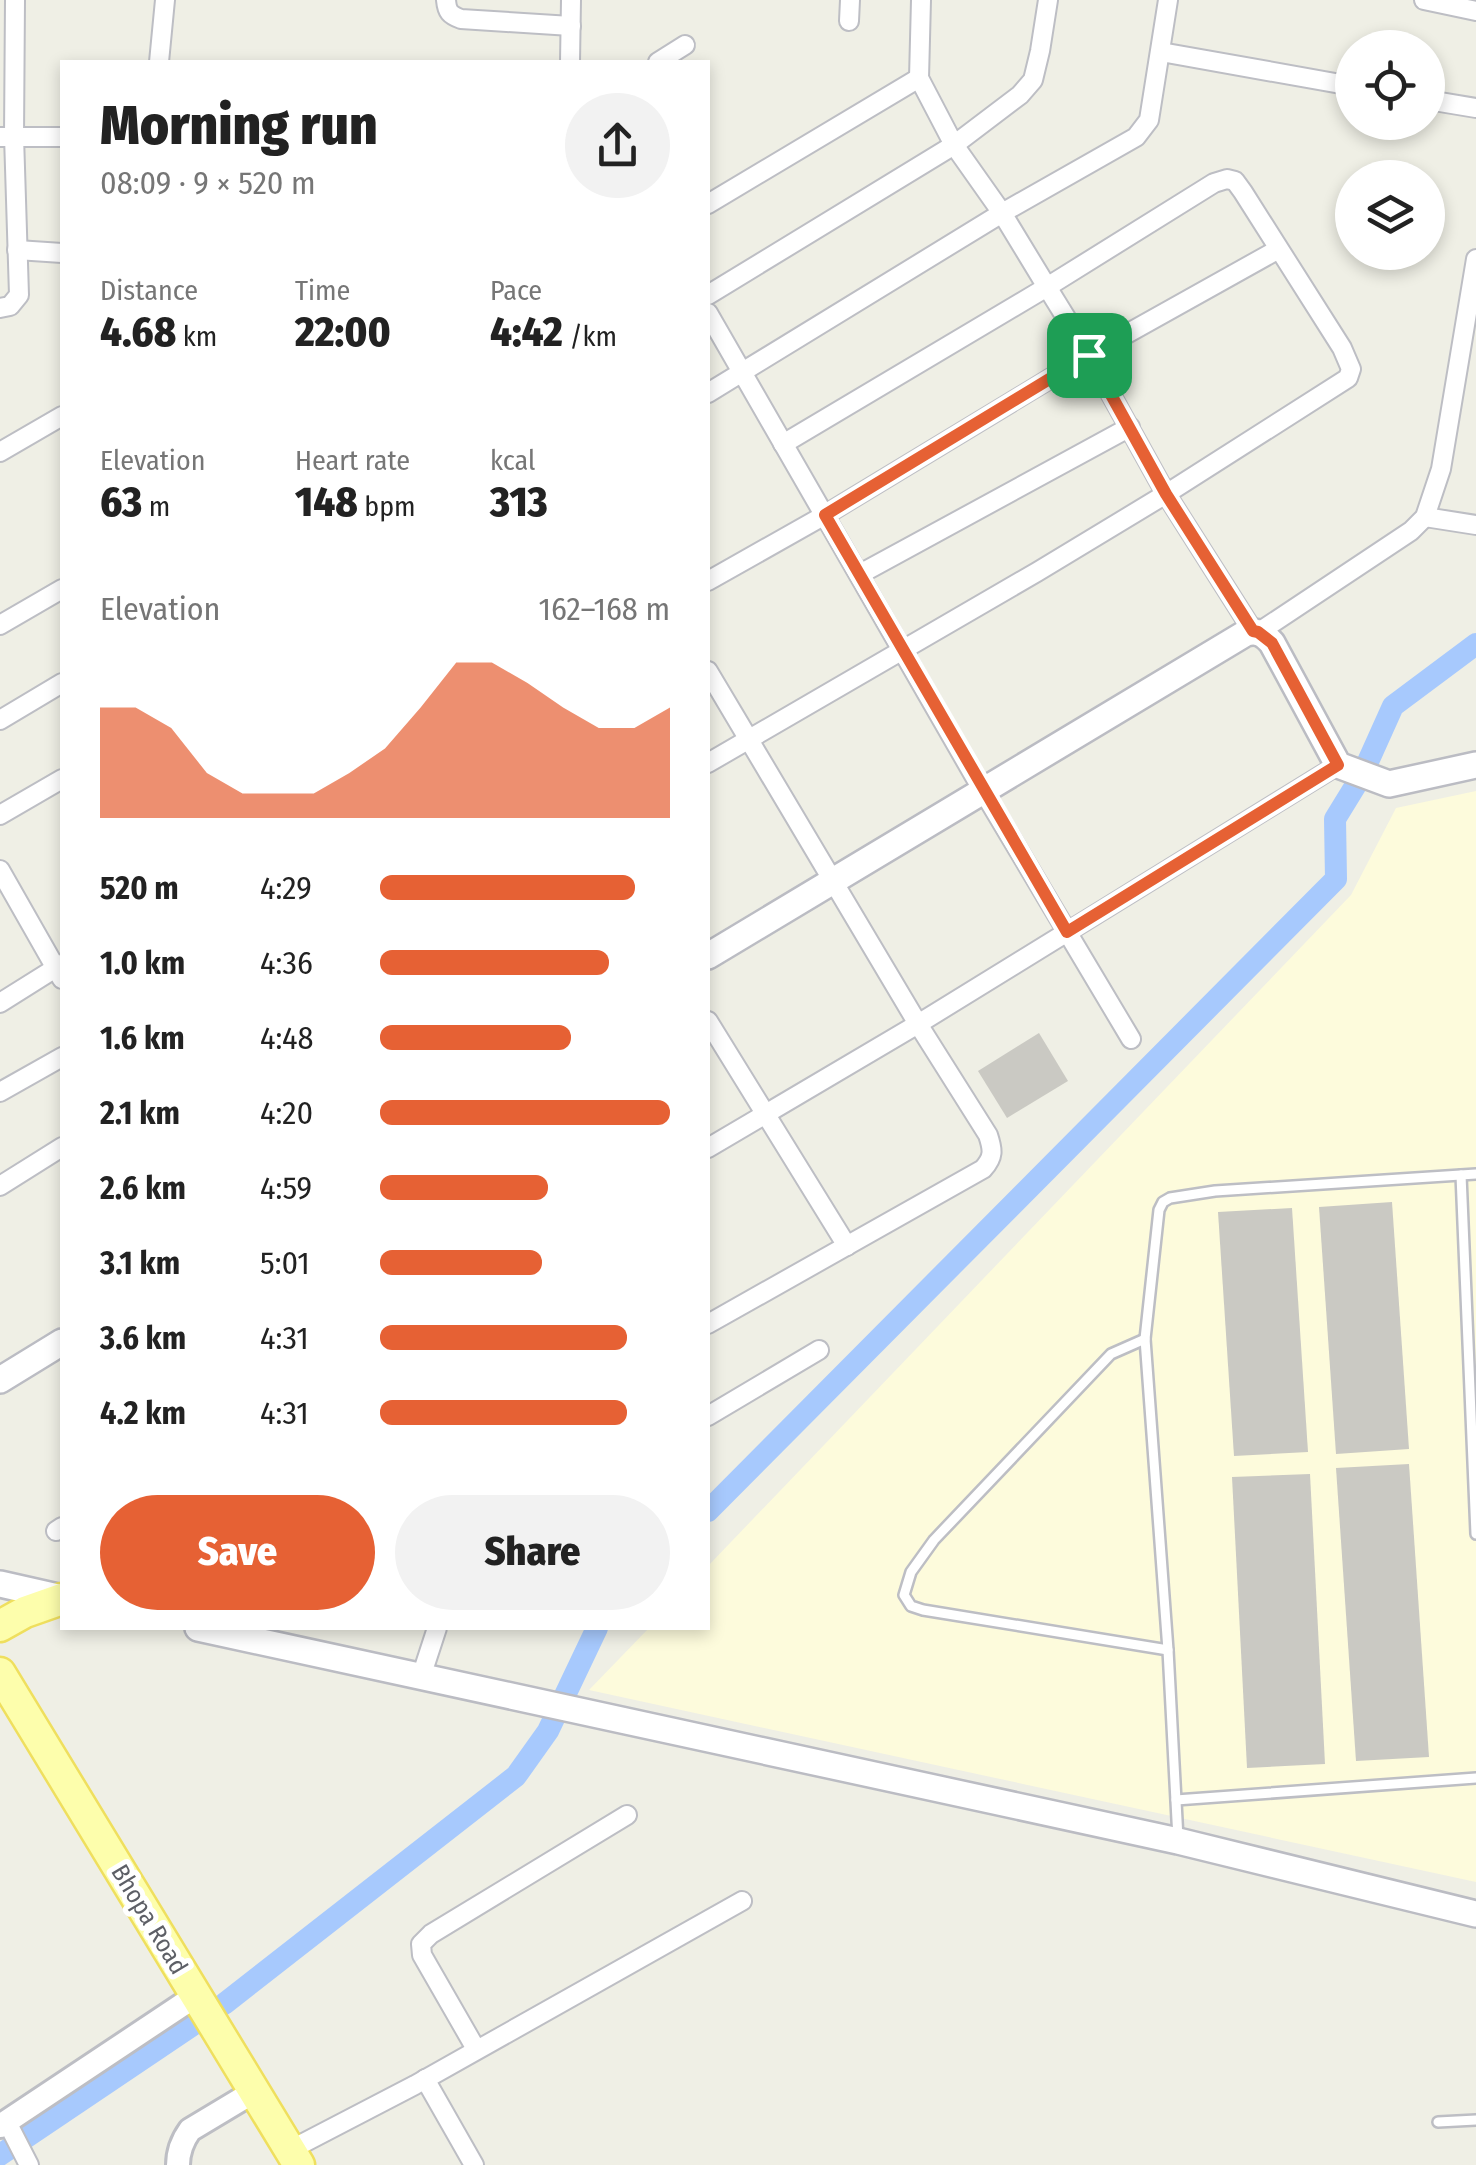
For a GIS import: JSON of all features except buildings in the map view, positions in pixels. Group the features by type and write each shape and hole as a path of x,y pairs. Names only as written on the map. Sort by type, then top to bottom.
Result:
{"main road":[{"path":"710,955 1246,633 1256,632 1272,643 1338,765 1389,784 1476,765"},
{"path":"0,1380 60,1343"},
{"path":"0,1584 60,1599"},
{"path":"0,1626 60,1600"},
{"path":"207,1630 1178,1842 1476,1914"},
{"name":"Bhopa Road","path":"0,1673 193,2005 289,2160"},
{"name":"Bhopa Road","path":"0,1703 193,2005"}],"street":[{"path":"0,308 10,306 18,296 7,136 15,0"},
{"path":"159,60 165,0"},
{"path":"446,0 451,16 462,19 571,26"},
{"path":"570,60 572,0"},
{"path":"849,21 850,0"},
{"path":"921,0 918,78 954,145 1002,213 1089,355 1166,494 1256,632 1410,531 1425,517 1441,469 1476,259"},
{"path":"710,294 954,145 1020,95 1033,80 1048,0"},
{"path":"710,392 1002,213 1136,137 1148,120 1168,0"},
{"path":"1424,0 1476,11"},
{"path":"661,60 685,45"},
{"path":"1161,52 1335,83"},
{"path":"710,203 918,78"},
{"path":"1445,103 1476,108"},
{"path":"7,136 60,137"},
{"path":"710,762 1166,494 1351,374 1342,348 1235,181 1227,179 1214,183 783,444"},
{"path":"17,250 60,253"},
{"path":"710,581 1089,355 1278,250"},
{"path":"710,317 983,791 1131,1039"},
{"path":"0,452 60,417"},
{"path":"860,574 1130,427"},
{"path":"1425,517 1476,526"},
{"path":"0,624 60,590"},
{"path":"710,678 988,1135 993,1150 983,1169 710,1323"},
{"path":"0,720 60,685"},
{"path":"710,1147 918,1024 1338,765"},
{"path":"0,815 60,780"},
{"path":"0,870 8,903 60,970 0,1004"},
{"path":"711,1033 847,1246"},
{"path":"0,1092 60,1058"},
{"path":"0,1186 60,1148"},
{"path":"710,1415 819,1350"},
{"path":"421,1676 435,1630"},
{"path":"476,2049 422,1955 422,1944 431,1934 628,1815"},
{"path":"289,2160 476,2049 742,1901"},
{"path":"30,2165 10,2132 193,2005"},
{"path":"425,2079 474,2165"},
{"path":"178,2165 183,2139 190,2130 248,2096"}],"lane":[{"path":"1178,1842 1145,1339 1159,1210 1170,1198 1215,1191 1476,1174"},
{"path":"1461,1175 1476,1534"},
{"path":"1145,1339 1111,1354 934,1540 911,1572 904,1596 910,1606 923,1610 1168,1650"},
{"path":"1176,1800 1476,1778"},
{"path":"1438,2122 1476,2120"}],"shaded area":[{"path":"1476,791 1476,1882 589,1690 647,1630 710,1630 710,1564 1351,895 1396,808"}],"waterway":[{"path":"710,1509 1336,879 1335,819 1362,775 1393,706 1476,644"},
{"path":"0,2155 224,2004 516,1776 548,1731 596,1630"}],"route":[{"path":"1089,355 1166,494 1253,631 1272,643 1338,765 1067,932 825,515 1089,355"}]}
